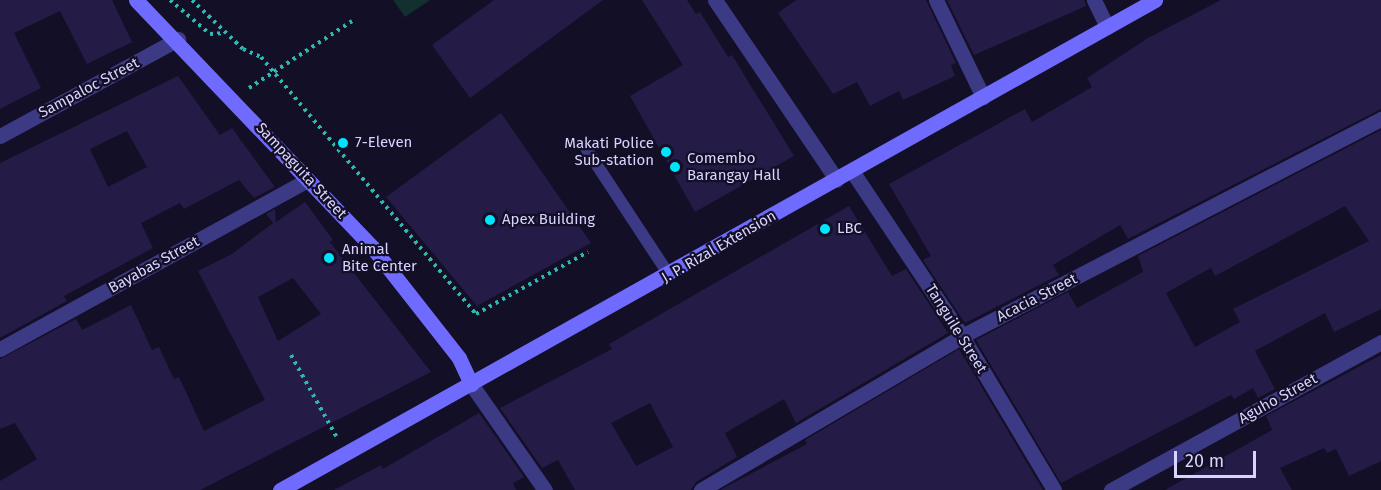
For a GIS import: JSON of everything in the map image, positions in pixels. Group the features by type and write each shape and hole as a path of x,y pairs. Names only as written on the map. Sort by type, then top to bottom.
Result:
{"main road":[{"name":"Sampaguita Street","path":"136,0 178,39 372,247 459,358 471,384"},
{"name":"J. P. Rizal Extension","path":"280,490 669,275 1155,0"}],"street":[{"path":"715,0 837,180"},
{"path":"936,0 983,97"},
{"path":"1094,0 1107,27"},
{"name":"Sampaloc Street","path":"0,136 178,39"},
{"name":"Acacia Street","path":"701,490 962,336 1381,119"},
{"name":"Tanguile Street","path":"852,171 962,336 1054,490"},
{"name":"Bayabas Street","path":"0,350 308,180"},
{"name":"Aguho Street","path":"1111,490 1381,342"},
{"path":"471,384 545,490"}],"lane":[{"path":"587,150 669,275"}],"path":[{"path":"170,0 210,34 226,33"},
{"path":"192,0 226,33 261,57 476,314 588,252"},
{"path":"234,99 352,21"},
{"path":"291,355 346,453"}],"green space":[{"path":"393,0 430,0 405,17"}],"building":[{"path":"0,0 112,0 132,42 87,64 60,11 14,33 41,88 0,109"},
{"path":"494,0 603,0 470,98 432,45"},
{"path":"642,0 687,0 696,14 700,12 728,57 732,55 794,156 695,212 630,96 683,65"},
{"path":"796,0 926,0 956,63 951,65 955,76 903,100 899,91 870,106 857,82 833,94 778,13"},
{"path":"947,0 1084,0 1086,6 974,55"},
{"path":"1221,0 1381,0 1381,109 1128,239 1120,225 1053,265 1059,275 965,323 923,260 931,256 889,184 1025,109 1032,122 1092,87 1087,78 1148,38"},
{"path":"178,76 220,135 232,128 275,187 254,198 239,180 184,209 180,203 141,223 153,248 64,296 67,301 0,338 0,163","holes":["127,131 147,167 108,187 90,149"]},
{"name":"Apex Building","path":"501,113 591,243 477,306 386,197"},
{"path":"1381,130 1381,309 1334,332 1325,313 1255,351 1275,389 1258,398 1253,388 1234,399 1231,395 1061,483 976,340 1068,292 1077,308 1143,272 1138,256","holes":["1345,206 1369,241 1233,309 1240,322 1195,347 1166,293 1211,268 1215,276"]},
{"path":"305,202 333,240 330,242 431,372 200,490 0,490 0,481 37,459 15,423 0,429 0,359 76,319 82,330 131,305 152,350 159,347 174,379 179,377 204,431 265,400 198,271 232,254 273,223 266,214 275,209 276,222","holes":["293,278 321,314 278,341 258,297"]},
{"path":"849,206 892,276 906,269 948,333 796,423 784,399 725,433 737,457 696,482 691,490 575,490 558,460 542,468 500,408 612,349 609,344","holes":["650,403 673,447 636,466 611,423"]},
{"path":"959,349 1043,490 720,490 807,444 805,440"},
{"path":"1381,355 1381,461 1349,476 1336,449 1327,453 1324,448 1280,468 1292,490 1165,490 1272,430 1266,416"},
{"path":"479,413 524,477 513,483 516,490 334,490 381,465 383,469"}],"place":[{"name":"7-Eleven","path":"343,143"},
{"name":"Makati Police Sub-station","path":"666,152"},
{"name":"Comembo Barangay Hall","path":"675,167"},
{"name":"Apex Building","path":"490,220"},
{"name":"LBC","path":"825,229"},
{"name":"Animal Bite Center","path":"329,258"}]}
